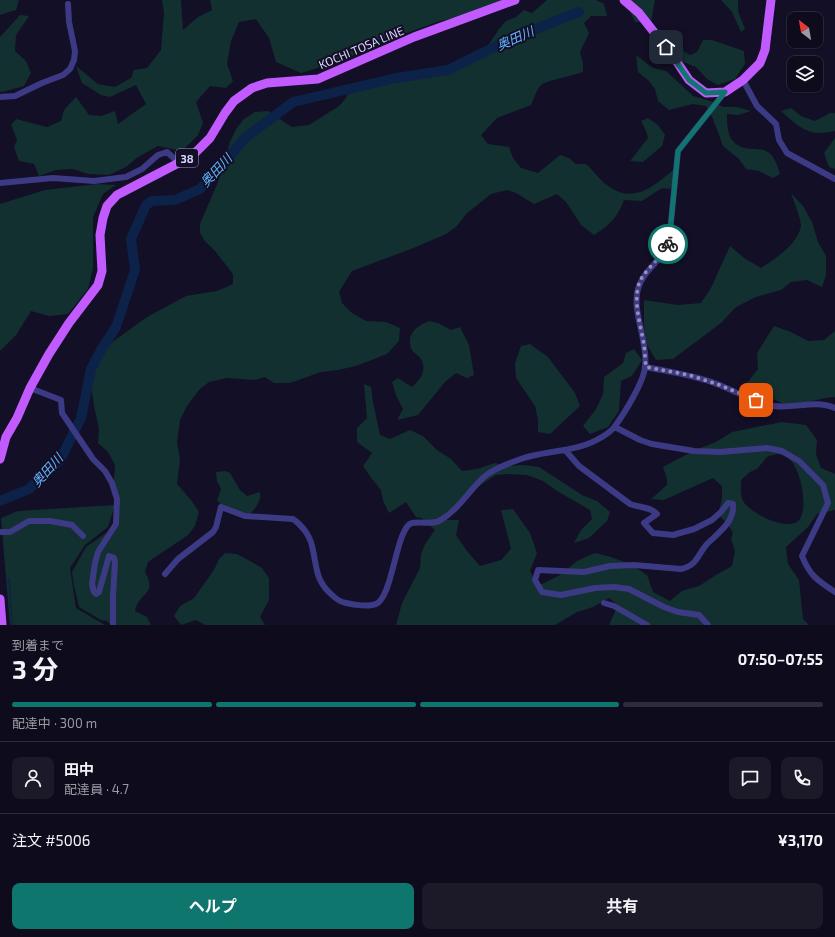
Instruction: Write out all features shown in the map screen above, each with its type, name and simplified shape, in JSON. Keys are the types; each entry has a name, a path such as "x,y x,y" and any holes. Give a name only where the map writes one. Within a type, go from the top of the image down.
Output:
{"main road":[{"path":"624,0 639,13 675,59 689,80 706,93 725,92 743,80 760,63 765,50 769,1"},
{"name":"KOCHI TOSA LINE","path":"0,460 6,437 18,418 30,388 49,354 68,323 98,285 102,271 100,234 103,218 107,206 117,195 192,156 210,138 224,113 234,101 252,88 268,82 318,79 414,37 510,1"},
{"path":"0,599 2,625"}],"street":[{"path":"0,97 15,96 63,75 70,69 74,60 75,51 69,22 68,4"},
{"path":"743,80 757,106 776,124 779,140 787,153 835,179"},
{"path":"165,574 178,559 213,532 216,527 221,507 245,516 293,519 300,524 312,545 315,565 319,578 326,590 337,600 345,603 376,604 382,599 401,538 407,526 412,523 437,522 447,516 485,476 501,467 519,460 579,448 593,443 610,432 615,427 635,393 646,367 645,347 637,302 637,292 640,281 646,272 664,253 668,244 678,151 725,92"},
{"path":"0,183 53,178 94,181 126,177 142,169 158,155 167,152 178,162"},
{"path":"646,367 689,375 775,406 822,404 835,408"},
{"path":"30,388 61,400 62,413 93,459 105,471 112,483 117,499 116,524 98,552 92,584 94,592 96,594 100,592 109,556 114,558 113,625"},
{"path":"615,427 640,440 652,444 720,452 767,448 782,451 799,461 823,485 828,503 802,556 807,570 818,581 835,592"},
{"path":"565,450 579,466 630,504 652,508 657,514 644,523 653,533 673,535 694,529 712,520 728,503 733,504 733,508 725,528 707,545 695,562 689,567 681,569 634,565 610,566 584,572 538,570 535,580 542,592 560,595 595,588 614,587 628,589 664,607 678,612 699,615 708,625"},
{"path":"0,532 10,532 29,521 50,521 72,526 83,536"},
{"path":"604,603 614,606 648,625"}],"green space":[{"path":"0,0 19,0 16,10 0,15"},
{"path":"162,0 181,0 183,30 198,17 212,10 210,0 502,0 485,10 437,22 374,45 344,60 301,73 276,62 269,38 256,19 239,22 231,41 227,64 233,81 226,88 210,86 196,102 203,123 198,135 182,151 158,146 138,157 126,167 109,175 88,174 73,169 56,170 39,176 34,164 19,161 14,147 17,140 11,125 16,119 47,127 61,121 64,110 76,97 89,115 101,116 115,111 118,124 146,104 136,85 110,97 101,95 82,83 76,66 98,84 115,87 131,78 134,70 147,68 161,50 164,13"},
{"path":"547,0 596,0 604,4 607,16 591,16 584,23 589,33 580,52 583,63 583,72 544,83 536,92 531,105 497,118 481,135 488,144 509,147 513,158 521,168 538,173 560,155 569,158 576,164 586,164 611,188 629,194 638,193 647,189 673,170 673,184 670,189 662,188 642,201 624,200 619,212 604,228 594,235 581,225 566,202 557,194 534,204 516,193 507,190 491,194 466,214 457,226 446,234 352,271 339,292 342,303 352,313 366,321 386,322 400,328 399,341 387,354 356,366 321,372 290,383 274,383 265,377 255,380 227,378 209,382 199,390 187,406 180,420 177,442 180,459 177,484 199,512 195,526 188,535 148,562 145,572 149,589 140,600 135,611 147,617 151,625 111,625 107,621 101,620 79,607 72,572 86,547 109,531 118,520 118,506 113,493 115,465 108,452 98,443 99,429 90,378 101,353 111,343 147,317 186,296 217,291 233,284 233,274 215,251 204,240 200,233 200,224 218,182 230,142 236,129 244,119 255,112 268,111 292,127 309,125 339,106 346,98 351,85 373,83 403,76 437,74 460,65 489,44 506,21 516,17 524,10 532,13"},
{"path":"625,0 655,0 651,22 635,22"},
{"path":"721,0 738,0 738,11 745,29 741,32 732,12"},
{"path":"20,15 29,16 16,35 15,51 26,61 31,73 24,86 2,92 0,91 0,37"},
{"path":"703,40 712,40 744,51 745,64 735,79 718,85 707,79 696,67 683,62 668,50 668,41 690,55 697,52"},
{"path":"636,55 653,68 666,71 693,96 714,102 723,107 737,107 751,111 738,115 727,114 731,138 733,142 738,145 750,149 766,151 772,155 780,174 773,178 759,171 746,169 739,159 723,146 713,119 706,106 693,104 669,110 658,101 655,89 649,81 638,72"},
{"path":"791,108 801,116 815,121 830,113 835,113 835,131 819,133 808,131 793,122 781,111"},
{"path":"648,118 658,125 665,135 662,146 643,162 630,161 648,138 641,121"},
{"path":"835,138 835,169 829,167 824,153"},
{"path":"97,184 116,185 103,194 93,217 93,268 88,289 68,314 49,316 31,311 16,335 0,351 0,204 45,190"},
{"path":"791,193 803,206 812,222 818,242 826,256 826,275 822,287 807,280 791,282 781,290 756,297 736,307 721,323 673,359 656,360 647,345 644,326 644,300 678,305 701,303 711,288 730,246 744,258 761,268 773,260 791,245 799,233 801,226 799,215"},
{"path":"429,321 438,323 451,330 460,327 469,345 474,375 467,378 456,373 445,382 418,415 397,420 403,409 396,395 392,382 398,378 412,387 420,378 423,371 423,363 412,350 410,340 416,328"},
{"path":"774,326 791,332 808,341 824,340 835,331 835,397 788,405 773,399 742,396 747,383 758,369 757,353"},
{"path":"530,344 548,357 575,393 580,406 550,434 538,432 538,420 535,406 516,378 515,363 521,346"},
{"path":"634,349 642,360 632,376 621,381 619,411 608,427 590,434 583,426 596,409 603,394 604,377 623,363 626,353"},
{"path":"364,384 371,387 380,435 390,439 410,430 423,436 437,450 451,459 462,471 477,469 495,463 507,466 523,465 539,467 582,495 597,501 610,512 607,521 589,538 574,543 581,530 592,519 590,510 543,481 527,475 496,475 471,491 460,507 446,512 447,520 459,520 456,535 480,566 501,560 511,549 501,510 513,509 530,533 537,553 530,571 538,586 560,575 577,561 595,553 630,564 647,575 653,592 670,601 682,591 699,586 732,566 735,551 731,539 733,533 718,514 722,499 722,486 713,478 664,500 651,499 667,485 667,479 663,467 695,450 716,442 732,432 782,422 806,425 817,440 816,454 821,468 835,474 835,510 817,514 808,527 786,547 788,564 799,580 803,619 809,625 609,625 618,605 609,598 593,607 577,612 555,625 396,625 402,603 420,568 421,554 425,544 435,530 421,518 416,517 406,502 389,513 383,501 381,490 363,466 372,453 357,442 357,428 367,418","holes":["779,454 788,458 794,465 798,472 802,491 803,510 801,517 797,522 791,524 776,522 760,515 747,506 741,496 741,480 750,472 757,469 768,456"]},
{"path":"225,471 230,473 240,490 247,496 260,492 259,502 255,509 247,517 223,507 217,500 221,489 217,481 216,472"},
{"path":"115,505 108,527 85,545 70,568 76,608 105,625 10,625 1,518 18,511"},
{"path":"225,553 237,554 250,561 262,568 269,578 269,600 260,617 265,625 205,625 196,620 181,625 174,616 180,606 194,598 214,570 219,559"}],"waterway":[{"name":"奥田川","path":"0,501 29,489 60,460 81,418 91,369 116,327 135,270 131,239 146,205 152,201 175,200 200,189 245,138 293,102 396,78 448,70 511,39 579,12"},
{"path":"9,579 12,625"}],"way so far":[{"path":"668,244 664,253 646,272 640,281 637,292 637,302 645,347 644,357 646,367 686,376 689,375 717,384 756,400"}],"route":[{"path":"666,47 689,80 706,93 725,92 678,151 668,244"}]}
